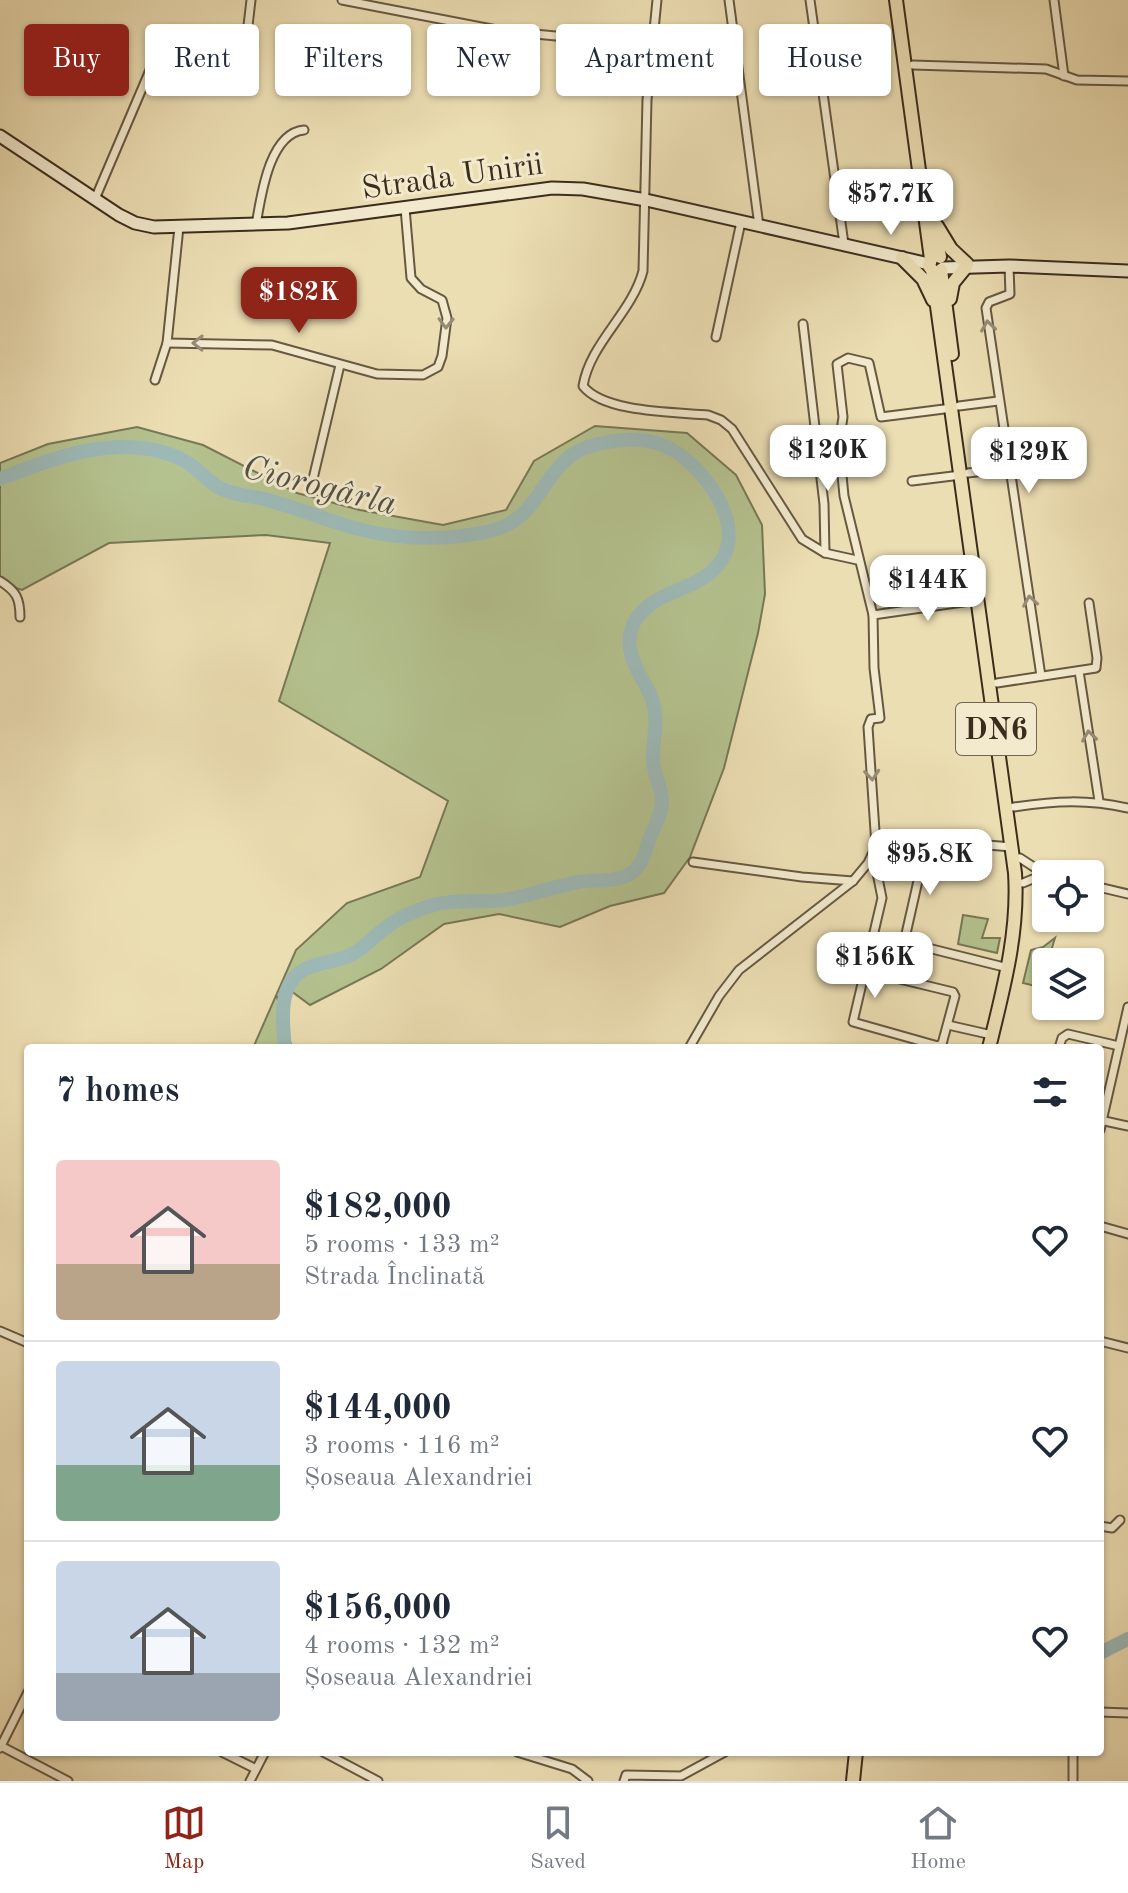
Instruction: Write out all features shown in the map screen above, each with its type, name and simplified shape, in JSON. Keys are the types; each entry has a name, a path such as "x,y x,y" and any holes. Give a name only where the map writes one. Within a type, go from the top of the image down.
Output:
{"highway":[{"name":"DN6","path":"896,0 937,264 978,600 1023,883 1021,943 998,1044"},
{"name":"DN6","path":"905,0 935,224 937,264"},
{"path":"935,224 966,266 953,283 943,314"},
{"path":"902,258 923,279 943,314"},
{"name":"DN6","path":"964,474 1014,807 1016,903 1008,968 990,1041"},
{"path":"853,1781 856,1756"},
{"path":"860,1781 863,1756"}],"main road":[{"name":"Strada Unirii","path":"0,136 135,223 154,227 256,225 562,187 646,200 937,264 1128,271"}],"street":[{"path":"248,24 251,0"},
{"path":"342,0 502,31 556,36"},
{"path":"654,24 657,0"},
{"path":"729,0 759,226"},
{"path":"810,0 844,244"},
{"path":"1054,0 1064,76"},
{"path":"913,65 1046,69 1088,81 1128,81"},
{"path":"95,199 145,82"},
{"path":"647,96 642,277 589,368 584,388 591,394 626,406 708,415 721,420 732,429 794,530 806,543 825,553 858,561"},
{"path":"256,225 262,189 278,148 290,133 304,130"},
{"path":"167,343 272,345 377,374 417,376 434,370 441,361 446,310 442,300 421,289 411,278 405,208"},
{"path":"716,337 741,222"},
{"path":"155,380 167,343 179,227"},
{"path":"1009,266 1010,294 991,301 986,308 1041,676"},
{"path":"803,324 824,504 825,553"},
{"path":"691,1044 719,996 739,970 853,881 870,861 876,846 868,727 871,719 880,718 874,668 873,615 844,496 839,444 843,417 837,364 848,358 869,363 881,417 998,401"},
{"path":"340,365 312,483 319,491 349,494"},
{"path":"912,481 1009,468"},
{"path":"0,581 18,596 20,617"},
{"path":"873,615 978,600"},
{"path":"997,683 1094,669 1097,665 1089,603"},
{"path":"1079,671 1099,801"},
{"path":"1014,807 1055,801 1099,801 1128,808"},
{"path":"876,834 1016,853 1032,865"},
{"path":"903,947 927,841"},
{"path":"870,861 876,869 883,895 853,1022 931,1044"},
{"path":"693,862 853,881"},
{"path":"1023,883 1032,879"},
{"path":"1104,888 1128,894"},
{"path":"869,958 916,945 1008,968"},
{"path":"842,965 953,992 955,996 941,1044"},
{"path":"1104,1108 1128,1007"},
{"path":"948,1025 990,1041"},
{"path":"1060,1044 1068,1034 1119,1046"},
{"path":"1104,1121 1128,1126"},
{"path":"1104,1227 1128,1234"},
{"path":"0,1331 24,1341"},
{"path":"1104,1342 1128,1348"},
{"path":"1104,1527 1112,1528 1120,1520"},
{"path":"24,1700 0,1747 68,1781"},
{"path":"1104,1712 1128,1713"},
{"path":"230,1756 256,1769"},
{"path":"250,1781 263,1756"},
{"path":"331,1756 378,1781"},
{"path":"530,1756 572,1769 588,1781"},
{"path":"624,1778 681,1776 718,1756"},
{"path":"1073,1756 1073,1781"}],"green space":[{"path":"595,426 687,433 736,475 762,525 765,594 758,633 724,768 690,857 664,893 610,906 560,927 499,914 444,924 381,969 310,1005 291,991 277,997 291,1044 255,1044 296,950 347,903 420,877 448,801 279,701 330,543 266,535 109,543 22,590 0,583 0,463 48,444 137,427 203,445 297,493 360,510 443,525 506,510 534,461"},
{"path":"963,915 988,919 982,938 1000,938 997,953 958,944"},
{"path":"1055,938 1052,948 1039,948"},
{"path":"1032,950 1032,985 1023,983"}],"waterway":[{"name":"Ciorogârla","path":"0,479 88,450 135,447 179,458 214,485 227,491 278,503 351,527 391,535 451,537 490,531 508,524 522,514 564,461 578,451 597,444 635,440 653,442 671,449 695,467 716,494 728,524 729,540 725,554 709,574 664,596 644,610 631,632 631,655 655,710 653,761 662,802 638,866 628,875 616,879 578,882 504,900 437,904 402,917 355,952 299,973 292,981 284,1002 285,1044"},
{"name":"Ciorogârla","path":"1104,1651 1128,1639"}]}
